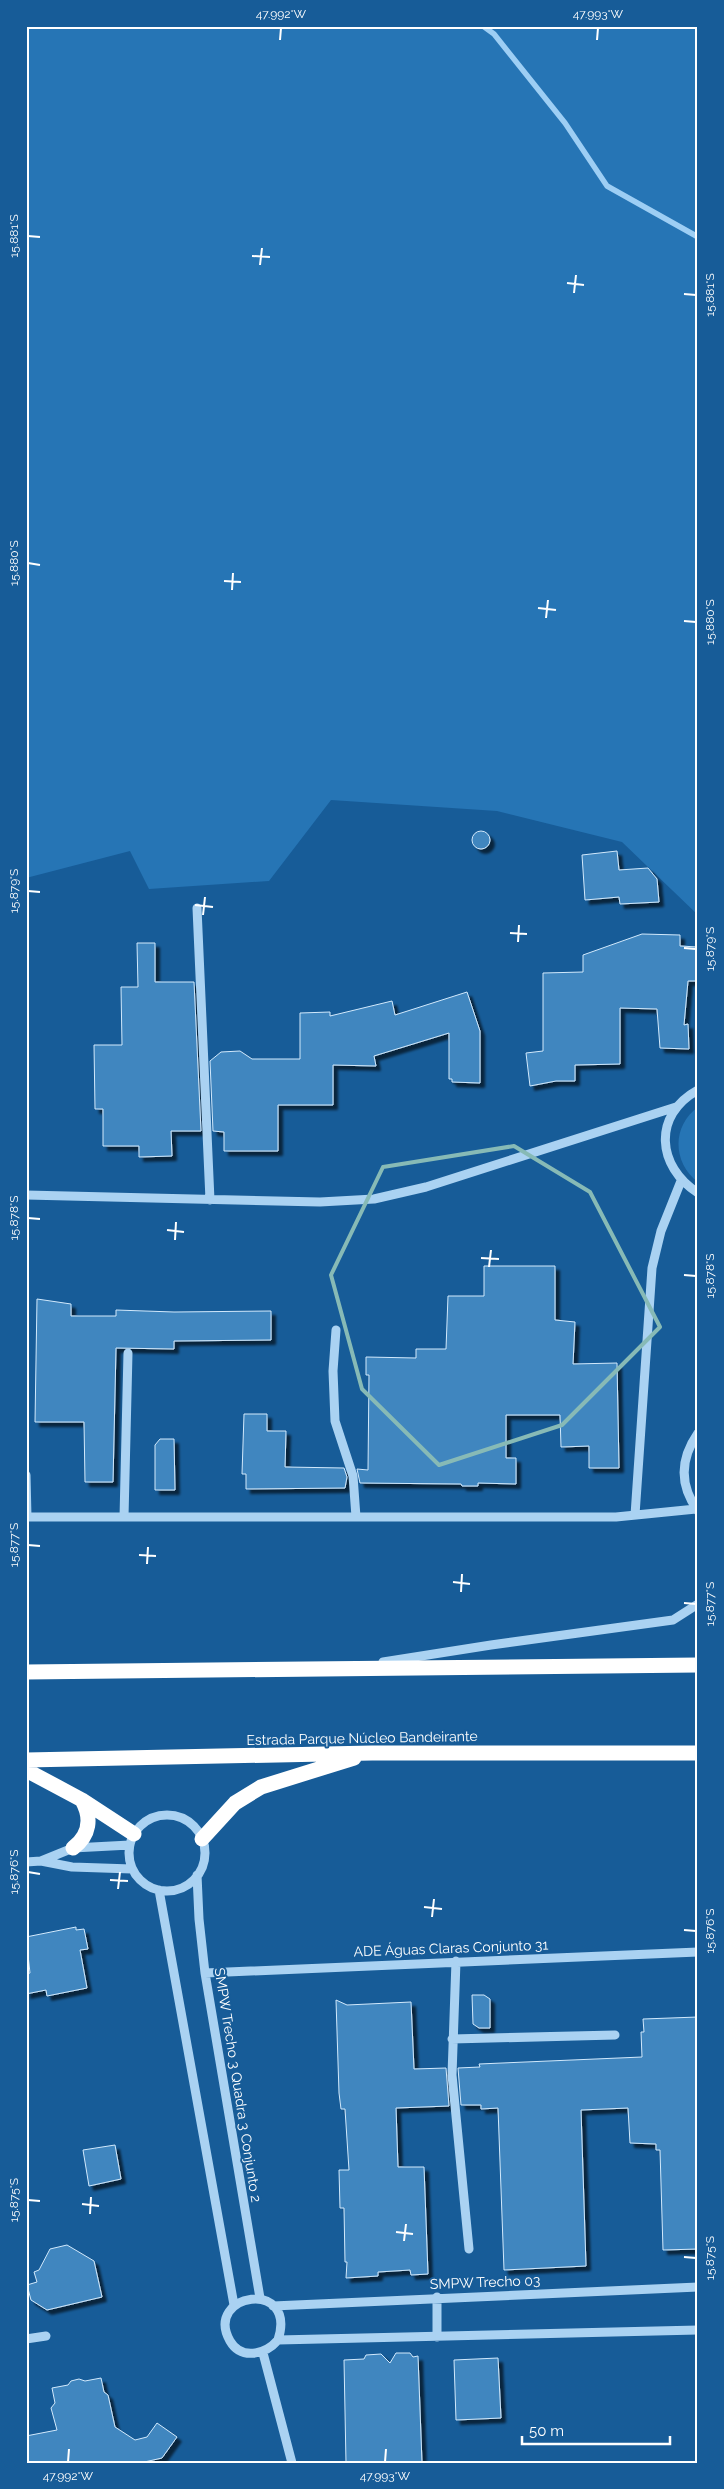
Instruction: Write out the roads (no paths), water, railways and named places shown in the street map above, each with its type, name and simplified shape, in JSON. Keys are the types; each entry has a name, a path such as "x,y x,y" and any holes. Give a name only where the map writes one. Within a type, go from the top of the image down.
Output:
{"highway":[{"path":"26,1672 698,1665"},
{"path":"202,1839 235,1803 261,1787 372,1753"},
{"name":"Estrada Parque Núcleo Bandeirante","path":"26,1760 372,1753 698,1753"},
{"path":"26,1770 82,1800 132,1840"},
{"path":"73,1848 86,1835 88,1826 87,1809 82,1800"}],"street":[{"path":"197,908 210,1200"},
{"path":"698,1090 688,1095 676,1107 667,1125 665,1145 670,1164 681,1181 698,1194"},
{"path":"26,1195 320,1202 374,1199 426,1187 676,1107"},
{"path":"636,1515 652,1268 661,1230 681,1181"},
{"path":"336,1330 332,1371 335,1421 352,1476 356,1517"},
{"path":"124,1517 128,1353"},
{"path":"26,1475 27,1517 636,1515 697,1510 688,1495 683,1479 684,1462 689,1446 698,1433"},
{"path":"344,1669 491,1645 673,1620 698,1604"},
{"path":"197,1875 180,1888 159,1890 143,1882 132,1868 129,1857 132,1840 149,1819 169,1815 189,1822 202,1839"},
{"name":"SMPW Trecho 3 Quadra 3 Conjunto 2","path":"202,1839 204,1858 197,1875 198,1918 204,1973 260,2298"},
{"path":"41,1861 73,1848 132,1840"},
{"path":"26,1862 41,1861 72,1867 132,1868"},
{"path":"159,1890 234,2305"},
{"name":"ADE Águas Claras Conjunto 31","path":"204,1973 698,1952"},
{"path":"456,1961 452,2075 469,2249"},
{"path":"452,2038 615,2035"},
{"name":"SMPW Trecho 03","path":"273,2306 437,2297 698,2287"},
{"path":"436,2337 437,2297"},
{"path":"246,2298 260,2298 273,2306 280,2316 282,2328 278,2340 271,2348 262,2352 246,2353 232,2345 227,2335 225,2324 228,2314 234,2305 246,2298"},
{"path":"278,2340 698,2330"},
{"path":"26,2340 46,2336"},
{"path":"262,2352 292,2463"}],"waterway":[{"path":"483,26 494,34 565,123 607,186 698,237"}]}
